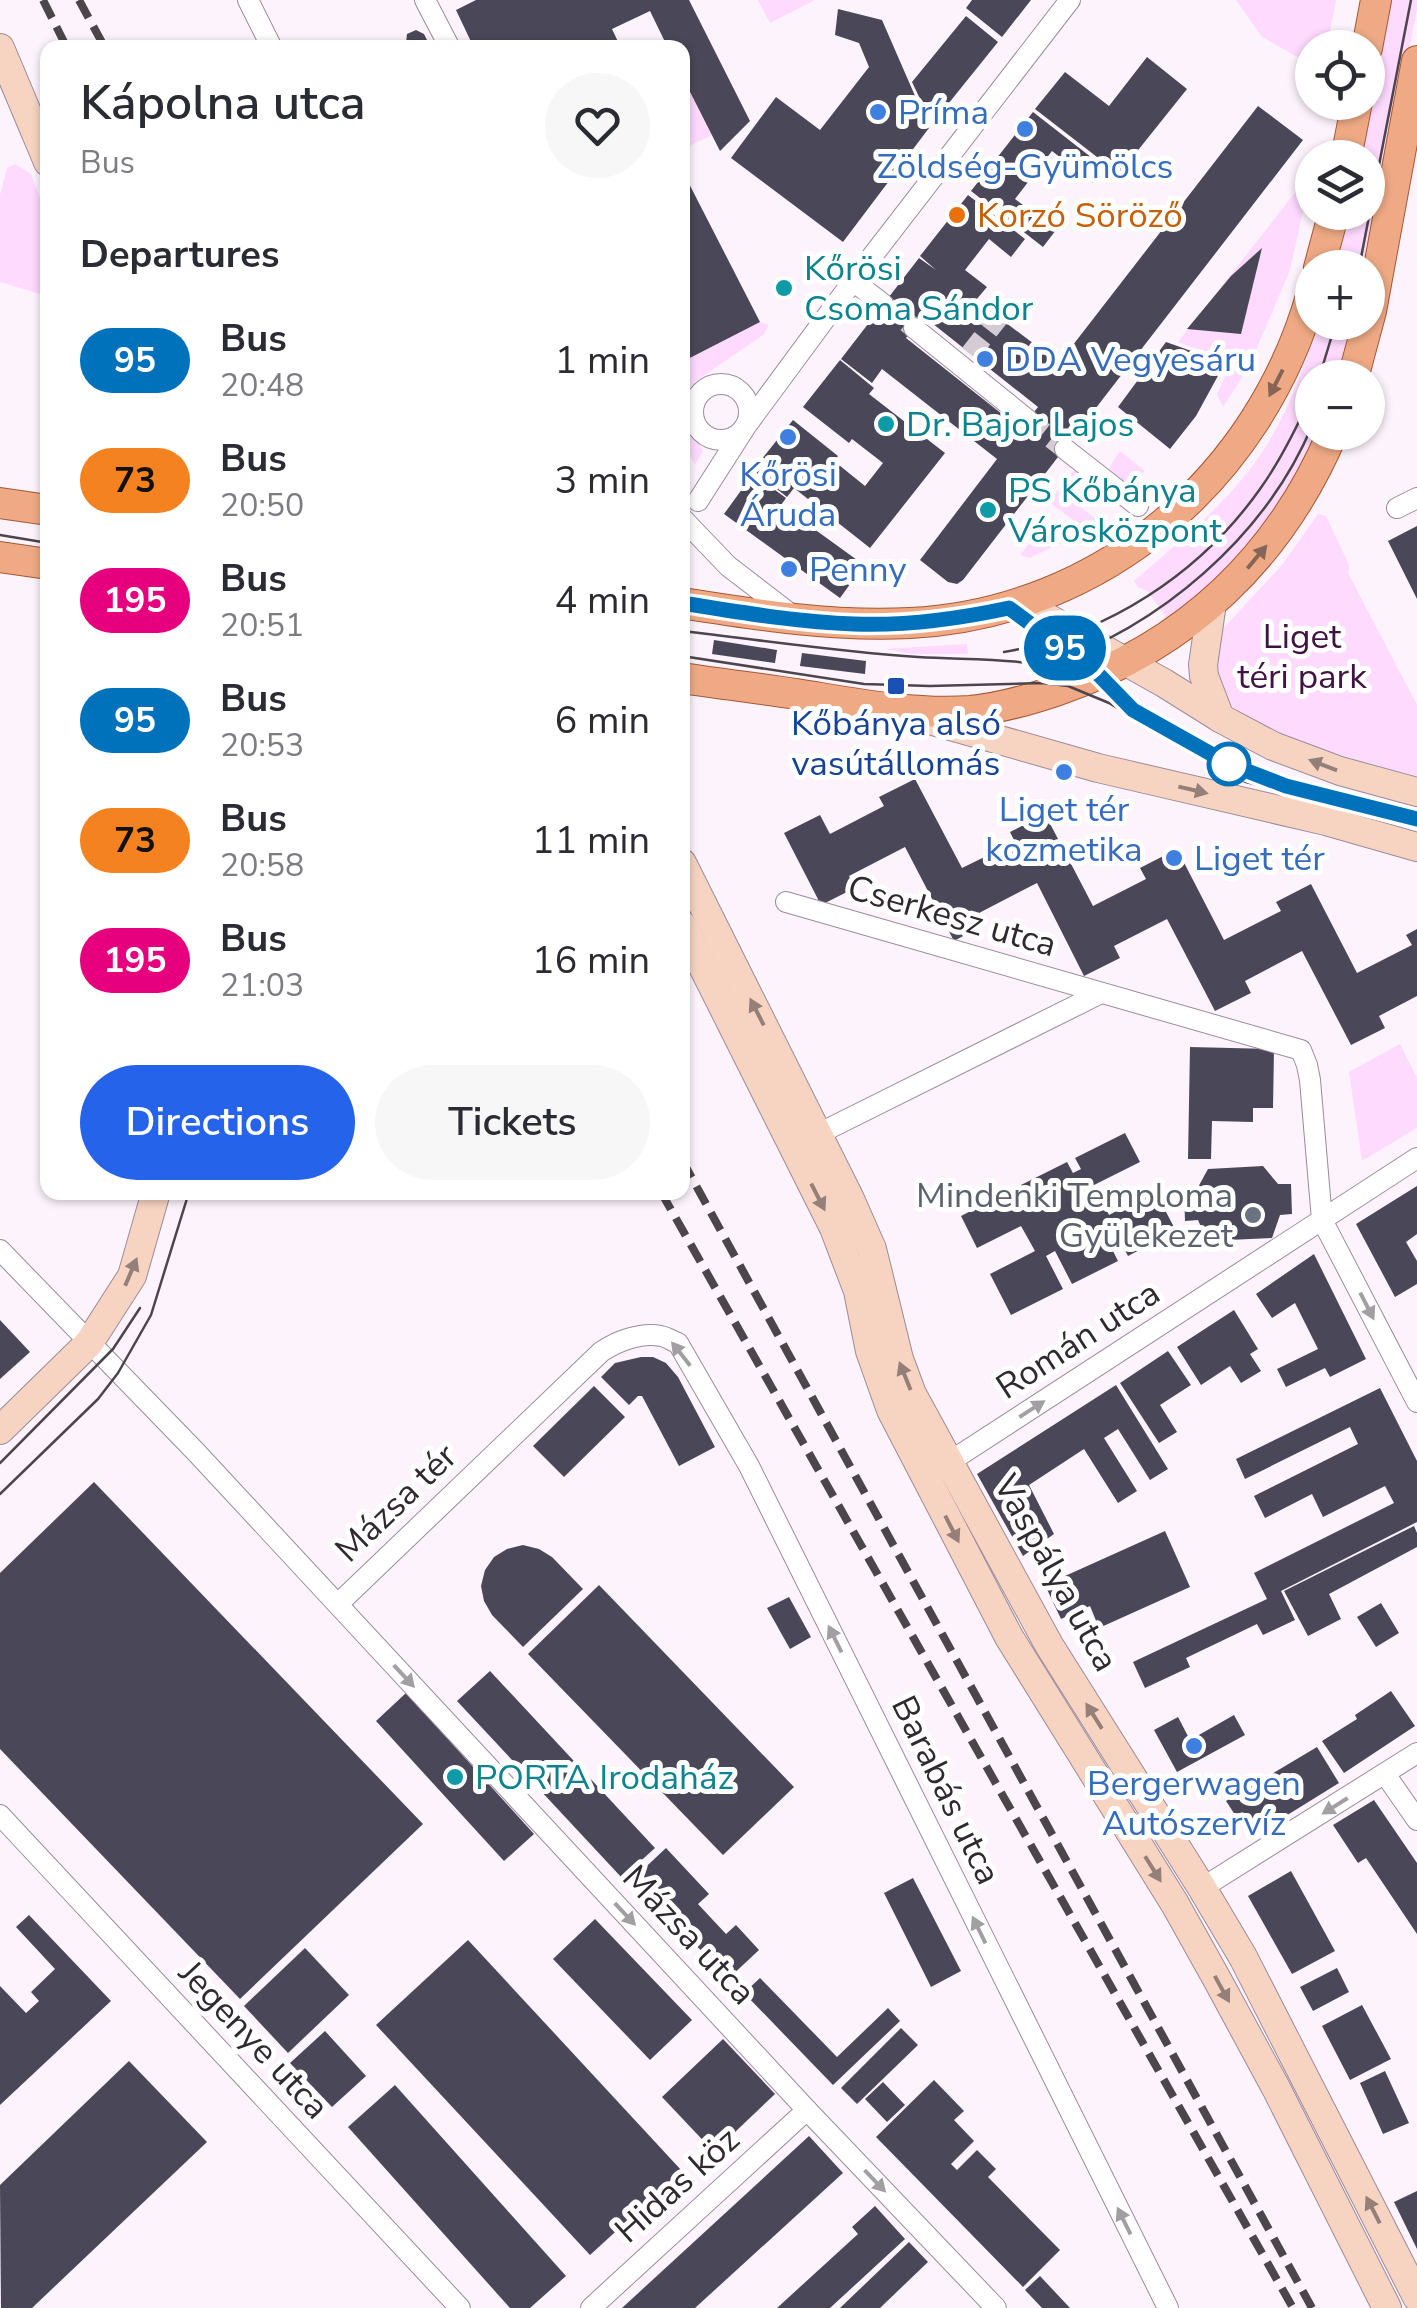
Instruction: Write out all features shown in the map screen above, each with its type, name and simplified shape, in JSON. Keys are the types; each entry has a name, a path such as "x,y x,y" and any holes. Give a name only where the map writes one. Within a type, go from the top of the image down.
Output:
{"main road":[{"path":"1370,30 1376,0"},
{"path":"0,48 40,143"},
{"path":"1358,360 1371,311 1417,61"},
{"path":"690,604 798,620 913,623 1009,608 1060,589 1109,564 1169,521 1204,487 1263,406 1296,340"},
{"path":"690,682 930,712 994,708 1068,686 1127,662 1163,641 1212,603 1252,563 1292,511 1324,450"},
{"path":"0,503 40,509"},
{"path":"0,556 40,563"},
{"path":"1212,603 1203,664 1220,718"},
{"path":"1009,608 1037,612 1273,746 1340,771 1417,792"},
{"path":"888,709 1098,768 1417,847"},
{"name":"Vaspálya utca","path":"690,881 858,1290 870,1351 891,1410 1008,1637 1175,1904 1276,2088 1387,2308"},
{"name":"Vaspálya utca","path":"690,938 766,1061 818,1134 872,1249 898,1360 912,1394 1050,1645 1202,1888 1294,2053 1417,2297"},
{"path":"0,1430 89,1343 132,1276 154,1200"},
{"path":"1108,1796 1134,1780"},
{"path":"1175,1904 1202,1888"}],"street":[{"path":"248,0 268,40"},
{"path":"425,0 446,40"},
{"path":"698,501 746,426 853,281 1070,0"},
{"path":"853,281 883,304"},
{"path":"914,328 965,360 1028,420"},
{"path":"1065,449 1138,506"},
{"path":"1396,508 1417,498"},
{"path":"690,527 728,566 798,620"},
{"name":"Cserkesz utca","path":"786,902 1300,1050 1310,1080 1322,1220 1417,1402"},
{"name":"Cserkesz utca","path":"818,1134 1101,992"},
{"name":"Román utca","path":"925,1476 1417,1158"},
{"path":"0,1250 89,1343"},
{"name":"Barabás utca","path":"637,1338 660,1336 678,1344 749,1466 1168,2308"},
{"name":"Mázsa tér","path":"89,1343 338,1604 601,1352 618,1341 637,1338"},
{"name":"Mázsa utca","path":"338,1604 996,2308"},
{"path":"1202,1888 1417,1753"},
{"path":"1386,1774 1417,1820"},
{"name":"Jegenye utca","path":"0,1815 460,2308"},
{"name":"Hidas köz","path":"590,2308 807,2110"}],"green space":[{"path":"758,0 815,0 770,23"},
{"path":"1236,0 1336,0 1330,30 1295,30 1295,55 1262,37"},
{"path":"1391,0 1417,0 1385,174 1385,140 1363,140 1367,120 1385,120 1385,30"},
{"path":"690,92 712,135 690,146"},
{"path":"15,164 31,174 40,198 40,294 0,282 0,195 7,168"},
{"path":"1295,193 1295,230 1299,230 1290,270 1249,367 1223,407 1217,394 1232,362 1178,342"},
{"path":"1345,230 1374,230 1370,250 1341,250"},
{"path":"760,322 769,325 763,335 696,381 690,391 690,358"},
{"path":"1314,340 1352,340 1348,360 1306,360"},
{"path":"1295,389 1295,450 1313,450 1242,562 1166,628 1160,622 1166,616 1134,581 1207,517 1240,482 1284,414"},
{"path":"690,427 703,451 695,465 690,455"},
{"path":"1120,451 1145,471 1125,486 1109,468"},
{"path":"1074,470 1084,478 1069,497 1098,521 1085,529 1049,502"},
{"name":"Liget téri park","path":"1318,514 1326,516 1349,565 1348,573 1417,705 1417,776 1277,732 1230,705 1220,690 1217,635 1282,565"},
{"path":"1041,530 1060,543 1030,558 1020,555"},
{"path":"967,644 968,654 912,654 885,649"},
{"path":"1400,1044 1417,1078 1417,1128 1362,1161 1349,1072"}],"building":[{"path":"476,0 689,0 750,121 720,151 690,92 690,40 664,40 650,11 612,29 617,40 470,40 456,10"},
{"path":"972,0 1031,0 1002,37 966,8"},
{"name":"Príma","path":"838,9 882,20 929,128 843,242 731,158 776,97 820,130 869,67 859,43 835,35"},
{"path":"966,16 998,42 932,124 912,82"},
{"path":"416,30 427,40 406,40 407,34"},
{"path":"1147,57 1187,89 1119,174 1035,109 1065,72 1109,106"},
{"path":"1258,106 1303,140 1295,140 1295,150 957,584 948,582 920,560 997,459 882,369 872,383 841,359 919,258 936,270 920,256 968,195 1025,239 1011,257 989,239 965,270 987,287 976,300 1059,363","holes":["923,316 1038,407 1021,429 906,338"]},
{"path":"1033,112 1105,168 1093,183 1052,151 1015,199 1056,230 1043,247 971,191"},
{"path":"690,186 760,322 690,358"},
{"path":"1262,248 1241,334 1187,329 1231,276"},
{"path":"1166,342 1225,363 1196,416 1170,449 1118,407"},
{"path":"840,360 874,388 869,394 945,453 870,548 794,488 787,497 753,470 793,420 838,456 834,461 865,486 883,463 852,439 849,443 803,407"},
{"path":"753,474 786,498 781,505 864,565 840,598 724,514"},
{"path":"1417,526 1417,599 1388,541"},
{"path":"714,640 777,650 775,663 712,654"},
{"path":"802,653 866,661 865,674 800,666"},
{"path":"915,779 962,868 1015,842 1010,832 1045,814 1093,906 1146,879 1140,868 1177,849 1224,940 1281,911 1276,902 1311,884 1357,973 1412,945 1406,935 1417,929 1417,996 1379,1016 1385,1028 1351,1045 1302,951 1245,981 1251,993 1215,1011 1167,919 1114,946 1120,958 1084,976 1037,883 979,913 985,924 954,941 905,847 849,876 855,888 821,905 784,833 820,815 830,834 884,806 879,797"},
{"path":"1190,1047 1274,1049 1273,1108 1253,1108 1253,1122 1212,1121 1211,1159 1188,1159"},
{"path":"1125,1133 1140,1162 1094,1185 1109,1215 1155,1191 1176,1231 1128,1256 1111,1224 1102,1229 1118,1261 1072,1284 1055,1251 1046,1256 1063,1289 1011,1315 990,1274 1035,1251 1021,1226 977,1248 961,1216 1008,1192 1013,1202 1022,1198 1017,1187 1067,1162 1073,1173 1081,1169 1075,1158"},
{"path":"1263,1166 1278,1184 1291,1184 1292,1214 1280,1215 1272,1238 1207,1241 1198,1220 1185,1221 1184,1190 1197,1189 1208,1169"},
{"path":"1417,1186 1417,1234 1406,1242 1417,1261 1417,1284 1395,1297 1356,1224"},
{"path":"1314,1254 1366,1359 1330,1377 1325,1368 1286,1387 1277,1369 1318,1349 1295,1303 1272,1318 1256,1294"},
{"path":"1234,1310 1258,1349 1250,1354 1261,1371 1241,1383 1230,1366 1201,1385 1177,1347"},
{"path":"0,1320 30,1352 0,1379"},
{"path":"1168,1351 1191,1385 1160,1405 1177,1432 1159,1443 1120,1383"},
{"path":"641,1357 666,1363 678,1377 715,1447 679,1466 642,1396 629,1405 601,1377 615,1363"},
{"path":"1116,1385 1168,1469 1150,1480 1118,1429 1104,1438 1137,1491 1118,1503 1084,1449 1029,1485 1054,1534 1023,1556 977,1474"},
{"path":"594,1386 625,1417 564,1477 533,1446"},
{"path":"1380,1388 1417,1461 1417,1522 1281,1591 1295,1620 1263,1635 1257,1624 1186,1658 1190,1667 1145,1688 1133,1662 1267,1599 1254,1573 1394,1503 1385,1486 1323,1517 1312,1494 1265,1518 1254,1496 1358,1444 1350,1427 1245,1479 1236,1459"},
{"path":"94,1482 423,1824 240,1999 0,1749 0,1573"},
{"path":"1414,1526 1417,1547 1329,1594 1341,1619 1308,1636 1284,1591"},
{"path":"1165,1531 1190,1587 1099,1628 1090,1606 1061,1619 1045,1585"},
{"path":"523,1545 552,1557 583,1589 523,1647 492,1615 481,1586 494,1557"},
{"path":"599,1585 794,1787 723,1855 528,1654"},
{"path":"789,1597 811,1637 790,1649 767,1608"},
{"path":"1381,1603 1399,1633 1376,1647 1357,1617"},
{"path":"490,1671 655,1848 622,1878 457,1701"},
{"path":"1391,1691 1415,1726 1344,1773 1322,1741"},
{"name":"PORTA Irodaház","path":"406,1693 534,1834 504,1861 376,1721"},
{"name":"Bergerwagen Autószervíz","path":"1234,1715 1245,1735 1177,1772 1154,1730 1178,1717 1190,1740"},
{"path":"1317,1747 1339,1783 1250,1838 1226,1801"},
{"path":"1374,1800 1417,1863 1417,1934 1366,1858 1358,1863 1333,1825"},
{"path":"666,1848 709,1894 698,1904 726,1934 736,1925 759,1950 728,1979 633,1879"},
{"path":"1291,1871 1335,1951 1292,1974 1248,1896"},
{"path":"913,1878 961,1971 931,1987 884,1893"},
{"path":"29,1915 111,2001 0,2105 0,1986 26,2013 39,2001 31,1992 55,1969 16,1927"},
{"path":"595,1919 692,2020 650,2060 553,1959"},
{"path":"468,1940 682,2171 590,2255 376,2025"},
{"path":"305,1948 349,1995 288,2053 244,2006"},
{"path":"1337,1968 1349,1992 1313,2011 1300,1987"},
{"path":"760,1978 837,2057 888,2008 900,2021 833,2085 744,1993"},
{"path":"1362,2005 1391,2059 1350,2080 1322,2026"},
{"path":"901,2028 918,2045 857,2104 841,2088"},
{"path":"325,2031 366,2076 332,2107 290,2063"},
{"path":"723,2039 775,2094 714,2152 662,2097"},
{"path":"129,2061 207,2142 32,2308 1,2308 0,2185"},
{"path":"1385,2071 1409,2123 1383,2134 1360,2083"},
{"path":"934,2080 964,2111 954,2120 974,2141 951,2164 957,2170 977,2150 996,2169 988,2177 1060,2250 1023,2287 876,2137"},
{"path":"883,2082 905,2105 887,2122 865,2099"},
{"path":"395,2085 566,2276 530,2308 510,2308 348,2127"},
{"path":"809,2136 843,2173 695,2308 622,2308"},
{"path":"1417,2191 1417,2249 1394,2202"},
{"path":"875,2206 905,2239 830,2308 777,2308 858,2234 852,2227"},
{"path":"909,2242 928,2262 880,2308 840,2308"},
{"path":"1040,2276 1070,2308 1042,2308 1025,2290"}],"tunnel":[{"path":"883,304 914,328"},
{"path":"970,354 999,317"},
{"path":"1028,420 1065,449"}],"tram line":[{"path":"1362,250 1411,0"},
{"path":"1324,360 1331,340"},
{"path":"1004,652 1079,631 1148,596 1180,573 1236,520 1275,467 1295,429"},
{"path":"1046,665 1129,627 1204,573 1267,505 1300,450"},
{"path":"0,535 40,542"},
{"path":"690,632 859,652 1009,661 1054,668 1098,683"},
{"path":"690,657 864,684 1068,686 1109,703 1246,782 1417,826"},
{"path":"1185,732 1232,758 1313,788"},
{"path":"0,1494 98,1399 118,1373 151,1315 187,1200"},
{"path":"0,1463 113,1349 140,1308"}],"railway":[{"path":"43,0 63,40"},
{"path":"79,0 101,40"},
{"path":"690,1175 1312,2308"},
{"path":"666,1200 1293,2308"}],"bus line":[{"name":"95","path":"690,604 855,624 913,623 1009,608 1099,675 1133,710 1229,764 1286,786 1417,819"}],"place":[{"name":"Príma","path":"878,112"},
{"name":"Zöldség-Gyümölcs","path":"1025,129"},
{"name":"Korzó Söröző","path":"957,215"},
{"name":"Kőrösi Csoma Sándor","path":"784,288"},
{"name":"DDA Vegyesáru","path":"985,359"},
{"name":"Dr. Bajor Lajos","path":"886,424"},
{"name":"Kőrösi Áruda","path":"788,437"},
{"name":"PS Kőbánya Városközpont","path":"988,510"},
{"name":"Penny","path":"789,569"},
{"name":"Kőbánya alsó vasútállomás","path":"896,686"},
{"name":"Liget tér kozmetika","path":"1064,772"},
{"name":"Liget tér","path":"1174,858"},
{"name":"Mindenki Temploma Gyülekezet","path":"1253,1215"},
{"name":"Bergerwagen Autószervíz","path":"1194,1746"},
{"name":"PORTA Irodaház","path":"455,1777"}]}
